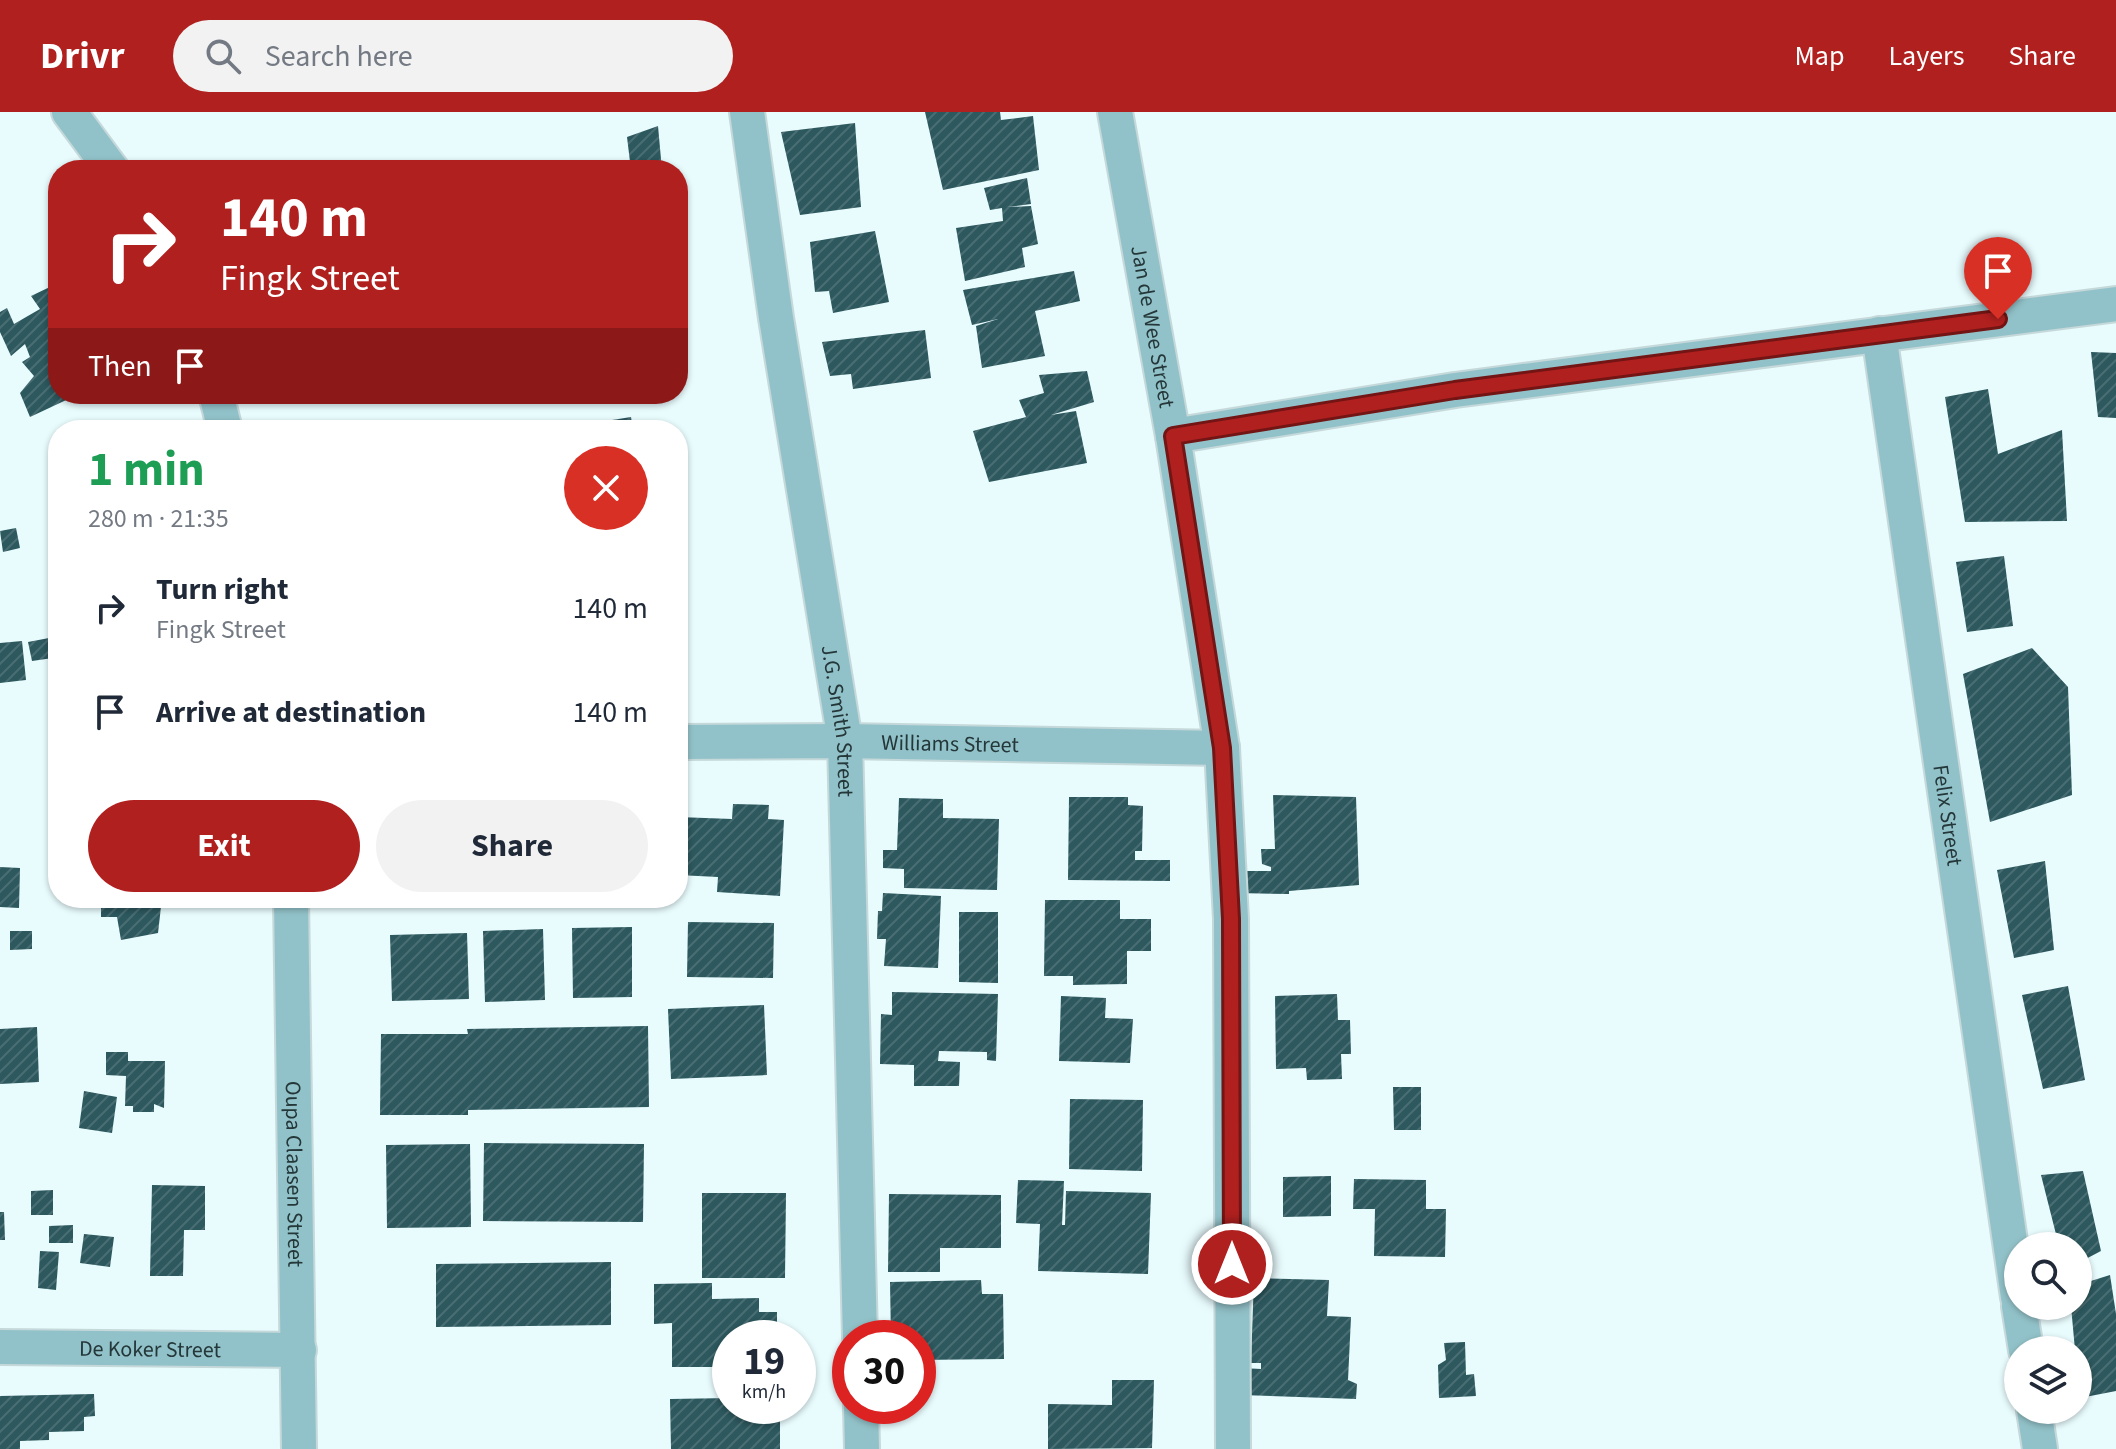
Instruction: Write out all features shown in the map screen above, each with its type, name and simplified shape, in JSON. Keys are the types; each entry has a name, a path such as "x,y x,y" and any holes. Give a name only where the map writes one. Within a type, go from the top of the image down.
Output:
{"street":[{"path":"69,112 105,160"},
{"name":"J.G. Smith Street","path":"747,112 776,318 845,741 860,1320"},
{"name":"Jan de Wee Street","path":"1115,112 1173,436 1222,748 1231,919 1233,1449"},
{"path":"1173,436 1455,390 2116,304"},
{"name":"Felix Street","path":"1879,334 2009,1232"},
{"name":"Williams Street","path":"688,742 845,741 1222,748"},
{"name":"Oupa Claasen Street","path":"291,908 299,1449"},
{"name":"De Koker Street","path":"0,1347 299,1350"},
{"path":"861,1424 862,1449"},
{"path":"2036,1424 2040,1449"}],"building":[{"path":"925,112 1000,112 1001,120 1033,116 1039,170 943,190"},
{"path":"855,123 861,207 800,215 781,132"},
{"path":"658,126 661,160 630,160 627,137"},
{"path":"1027,178 1031,204 1007,207 1031,206 1038,244 1022,248 1025,267 965,281 956,228 1003,221 1002,208 990,210 984,188"},
{"path":"875,231 889,302 833,313 829,291 815,292 810,242"},
{"path":"1074,271 1080,301 1035,311 1045,356 982,368 976,326 998,319 972,325 963,290"},
{"path":"48,288 48,404 58,404 30,417 20,393 34,376 22,362 30,357 25,344 11,356 0,332 0,312 7,308 14,324 40,309 31,296"},
{"path":"925,330 931,378 853,389 851,374 830,376 822,342"},
{"path":"2091,352 2116,353 2116,418 2098,417"},
{"path":"1087,371 1094,402 1051,415 1076,411 1087,463 989,482 973,431 1026,417 1019,400 1044,393 1039,375"},
{"path":"1988,389 1998,454 2062,430 2067,521 1965,522 1945,397"},
{"path":"16,528 20,548 3,552 0,531"},
{"path":"2004,556 2013,626 1967,632 1956,562"},
{"path":"48,638 48,659 32,661 28,642"},
{"path":"22,641 26,680 0,683 0,643"},
{"path":"2032,648 2068,687 2072,795 1990,822 1963,674"},
{"path":"1273,795 1356,797 1359,885 1289,891 1289,894 1237,893 1238,871 1271,871 1271,867 1262,864 1261,849 1275,849"},
{"path":"1069,797 1128,797 1128,805 1143,806 1142,851 1135,851 1135,860 1170,860 1170,881 1068,880"},
{"path":"899,798 943,799 943,818 999,819 997,890 904,888 904,869 883,868 883,850 897,850"},
{"path":"733,804 769,805 768,819 784,820 780,896 717,892 718,877 688,876 688,817 732,819"},
{"path":"2045,861 2054,950 2014,958 1997,870"},
{"path":"0,867 20,868 19,908 0,907"},
{"path":"883,893 941,896 938,968 884,966 886,939 877,939 878,911 882,911"},
{"path":"1045,900 1120,900 1120,919 1151,919 1151,951 1127,951 1127,984 1073,985 1073,976 1044,976"},
{"path":"101,908 161,908 158,933 121,940 117,917 101,917"},
{"path":"959,912 998,912 998,983 959,982"},
{"path":"688,922 774,923 773,978 687,977"},
{"path":"632,927 632,997 573,998 572,928"},
{"path":"543,929 545,1000 485,1002 483,931"},
{"path":"10,931 32,931 32,949 10,950"},
{"path":"467,933 469,999 392,1001 390,935"},
{"path":"2068,986 2085,1080 2043,1089 2022,995"},
{"path":"892,992 998,994 996,1061 987,1060 987,1052 939,1051 938,1061 960,1062 959,1086 914,1086 914,1065 880,1064 881,1014 892,1015"},
{"path":"1337,994 1338,1020 1350,1020 1351,1054 1341,1054 1342,1079 1307,1080 1306,1068 1276,1069 1275,996"},
{"path":"1061,996 1106,998 1105,1018 1133,1019 1130,1063 1059,1061"},
{"path":"764,1005 767,1075 671,1079 668,1009"},
{"path":"648,1026 649,1107 468,1110 468,1115 380,1115 381,1034 468,1034 467,1029"},
{"path":"37,1027 39,1082 0,1084 0,1029"},
{"path":"106,1052 128,1052 128,1061 165,1061 164,1108 154,1104 154,1112 133,1112 133,1106 125,1106 126,1076 106,1075"},
{"path":"1393,1087 1421,1087 1421,1130 1394,1130"},
{"path":"84,1091 117,1097 112,1133 79,1128"},
{"path":"1070,1099 1143,1100 1142,1171 1069,1169"},
{"path":"484,1143 644,1144 643,1222 483,1221"},
{"path":"470,1144 471,1227 387,1228 386,1145"},
{"path":"2083,1171 2101,1251 2092,1256 2092,1232 2055,1232 2041,1175"},
{"path":"1331,1176 1331,1216 1283,1217 1283,1177"},
{"path":"1354,1179 1426,1180 1426,1209 1446,1209 1445,1257 1374,1256 1375,1209 1353,1209"},
{"path":"1018,1180 1064,1181 1062,1225 1065,1225 1066,1191 1151,1193 1148,1274 1038,1271 1040,1224 1016,1223"},
{"path":"152,1185 205,1186 205,1230 184,1230 183,1276 150,1276"},
{"path":"53,1190 53,1215 31,1215 31,1191"},
{"path":"702,1193 786,1193 785,1278 702,1278"},
{"path":"889,1194 1001,1195 1001,1248 940,1248 940,1272 888,1272"},
{"path":"0,1212 4,1212 5,1240 0,1240"},
{"path":"73,1225 73,1243 49,1243 49,1226"},
{"path":"84,1234 114,1237 110,1267 80,1263"},
{"path":"40,1251 59,1252 56,1290 38,1288"},
{"path":"611,1262 611,1325 436,1327 436,1264"},
{"path":"2110,1275 2116,1314 2116,1391 2092,1396 2092,1336 2074,1336 2072,1320 2092,1320 2092,1281"},
{"path":"1254,1278 1329,1280 1327,1316 1351,1317 1348,1380 1357,1384 1356,1399 1241,1395 1242,1368 1261,1369 1261,1363 1251,1363"},
{"path":"981,1280 982,1294 1003,1294 1004,1359 936,1360 936,1320 891,1320 890,1282"},
{"path":"712,1283 712,1299 759,1298 759,1312 777,1312 777,1320 712,1320 712,1367 672,1367 672,1323 654,1324 654,1284"},
{"path":"1465,1342 1466,1375 1474,1374 1476,1396 1439,1398 1438,1365 1446,1360 1444,1343"},
{"path":"1112,1380 1154,1380 1152,1448 1048,1449 1048,1404 1112,1405"},
{"path":"94,1394 95,1416 84,1417 84,1431 49,1432 49,1440 20,1441 20,1449 0,1449 0,1396"},
{"path":"712,1398 712,1424 780,1424 780,1449 671,1449 670,1399"}],"route":[{"path":"1232,1264 1231,919 1222,748 1173,436 1455,390 1998,319"}]}
